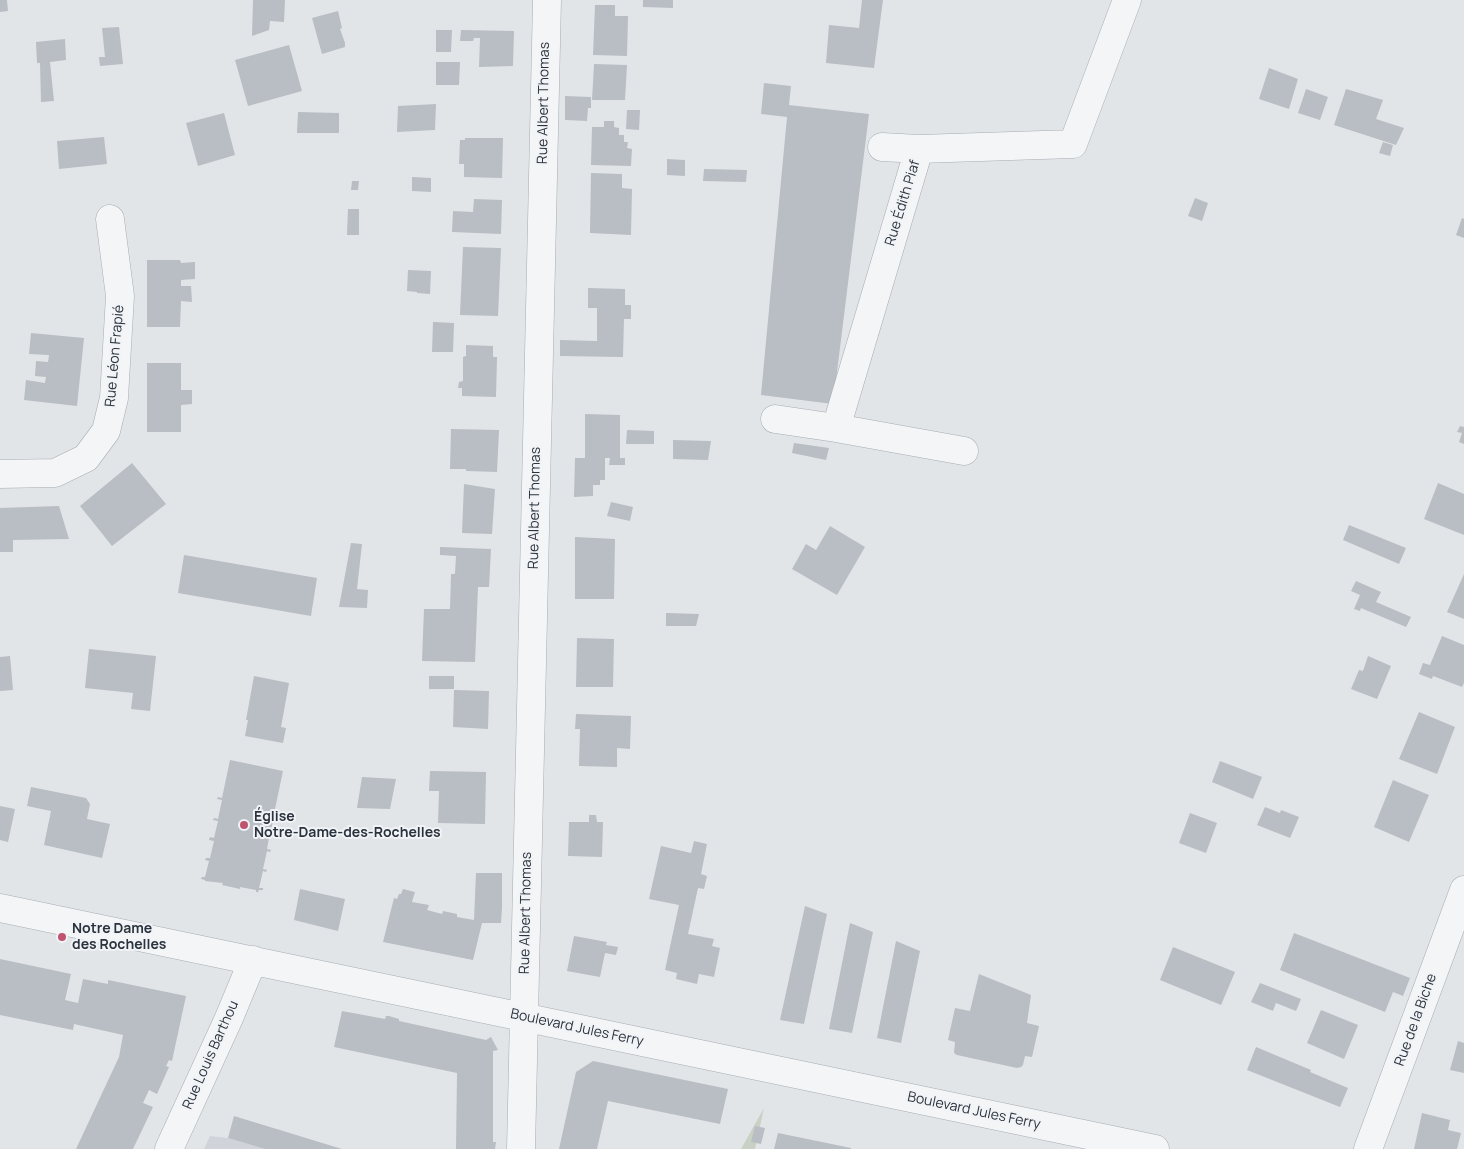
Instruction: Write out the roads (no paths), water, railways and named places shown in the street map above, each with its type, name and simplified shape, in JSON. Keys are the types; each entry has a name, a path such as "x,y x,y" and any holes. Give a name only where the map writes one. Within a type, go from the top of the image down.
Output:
{"street":[{"name":"Rue Albert Thomas","path":"521,1149 547,0"},
{"name":"Rue Édith Piaf","path":"836,428 919,150 1074,144 1127,0"},
{"path":"882,147 919,150"},
{"name":"Rue Léon Frapié","path":"0,474 55,473 86,458 106,431 114,398 120,296 110,218"},
{"path":"775,419 964,451"},
{"name":"Rue de la Biche","path":"1368,1149 1464,890"},
{"name":"Boulevard Jules Ferry","path":"0,908 1155,1149"},
{"name":"Rue Louis Barthou","path":"168,1149 229,1018 253,960"}],"place":[{"name":"Église Notre-Dame-des-Rochelles","path":"244,825"},
{"name":"Notre Dame des Rochelles","path":"62,937"}]}
